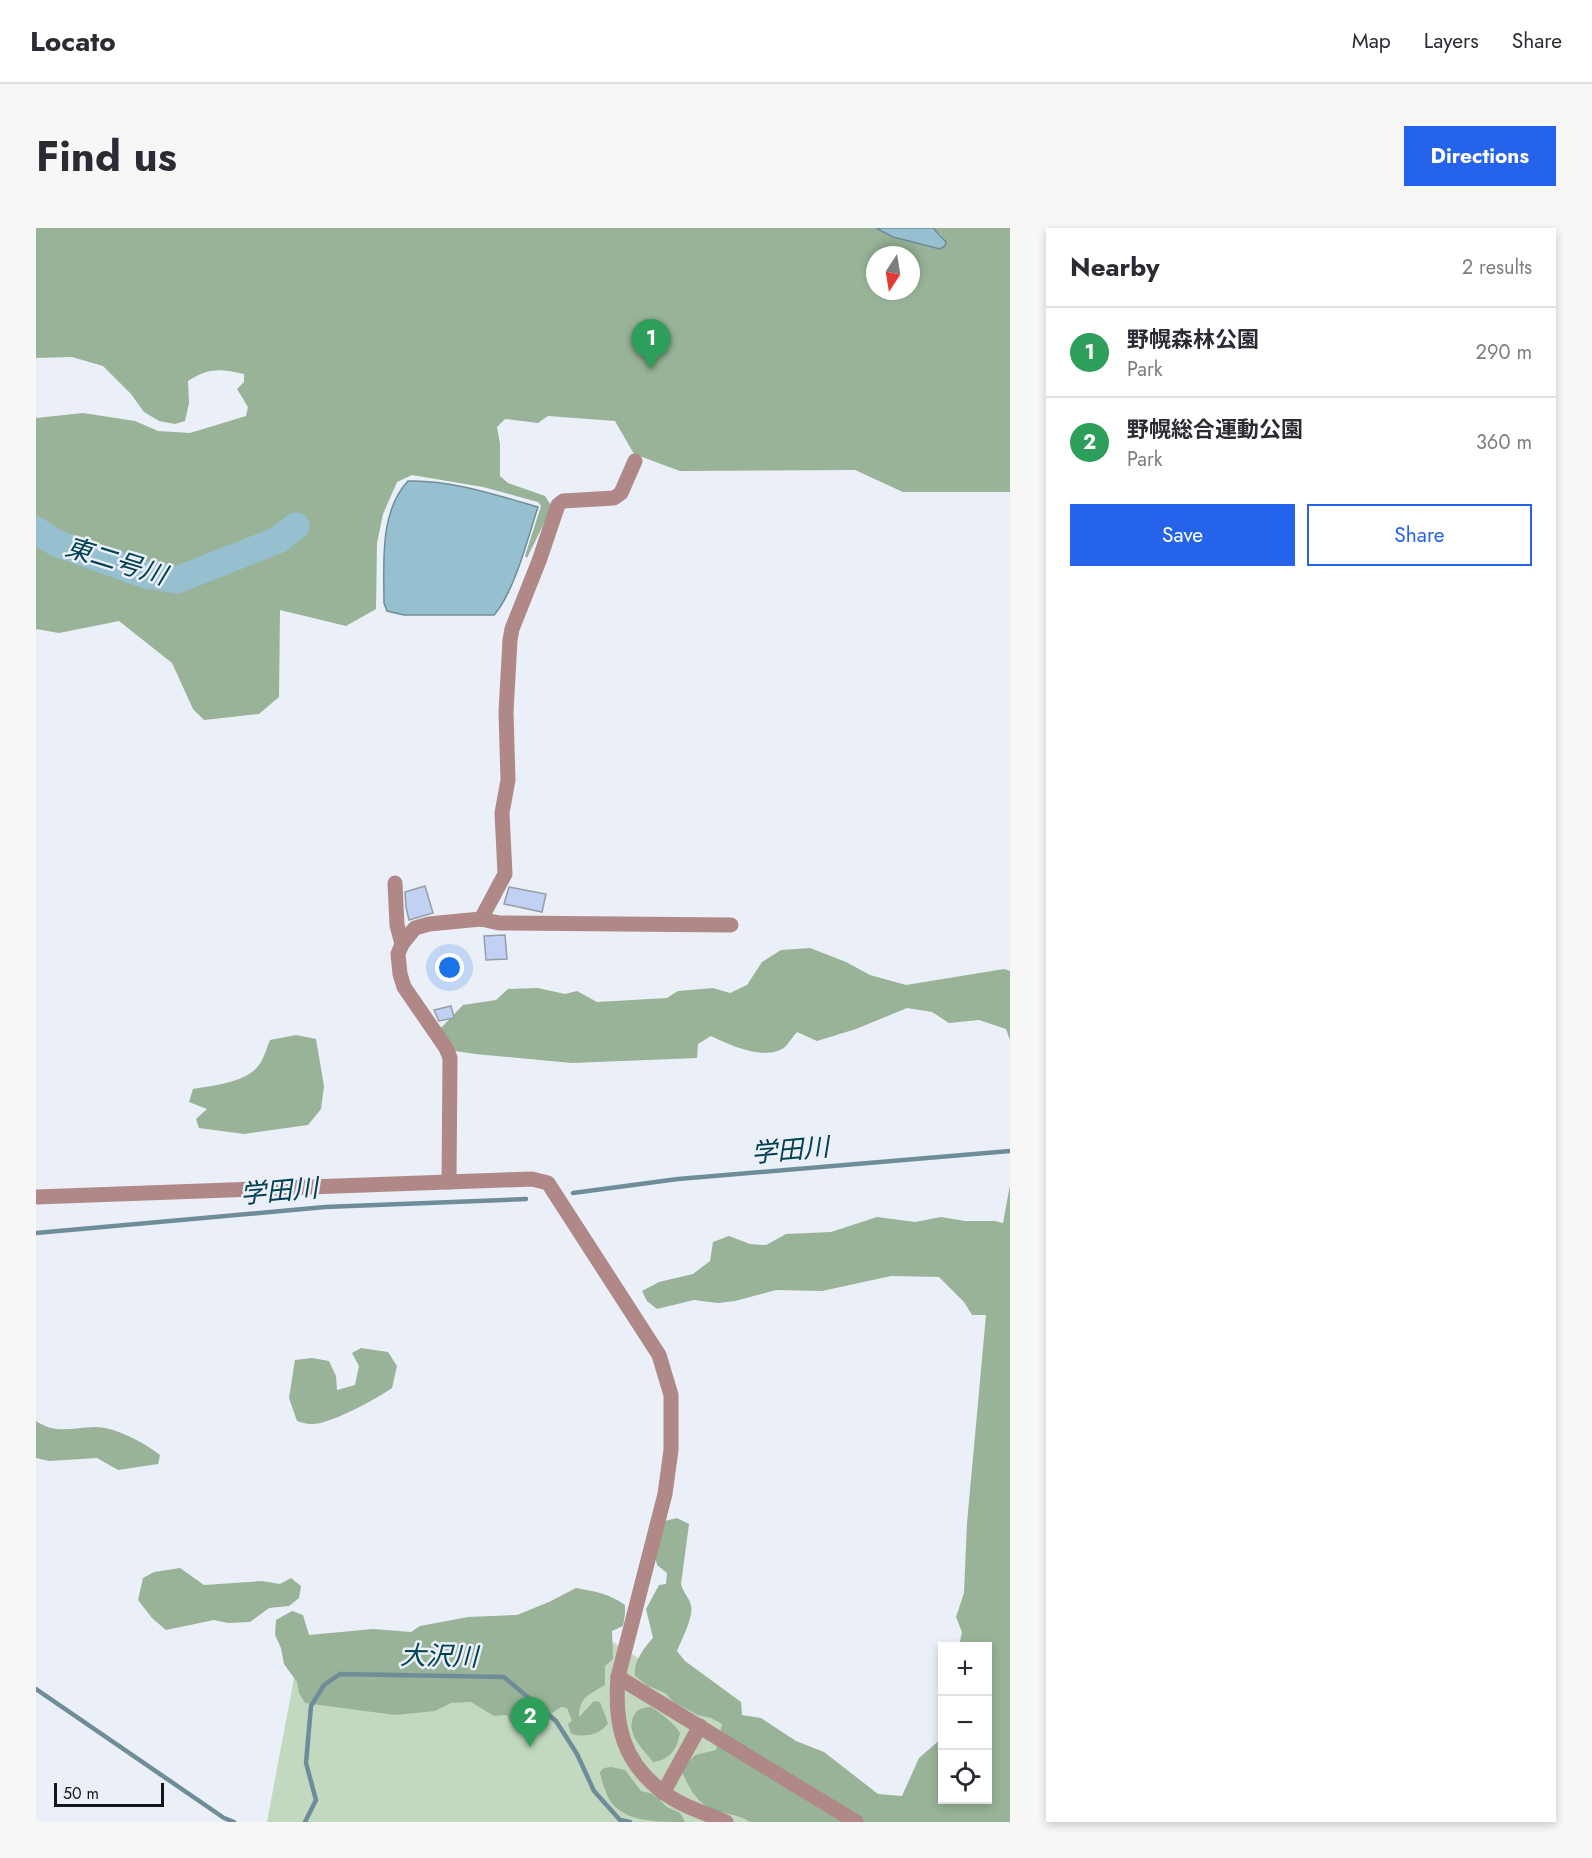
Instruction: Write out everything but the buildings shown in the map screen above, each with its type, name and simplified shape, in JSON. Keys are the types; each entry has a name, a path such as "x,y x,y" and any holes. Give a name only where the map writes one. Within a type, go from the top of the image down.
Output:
{"street":[{"path":"481,919 504,874 502,813 508,780 506,712 512,629 558,505 563,501 614,498 621,494 635,462"},
{"path":"395,883 397,925 402,944"},
{"path":"449,1182 450,1059 446,1048 404,987 400,974 398,954 402,944 415,928 429,924 481,919 499,923 731,925"},
{"path":"36,1197 532,1179 548,1183 658,1354 671,1395 671,1450 665,1494 618,1677 616,1704 620,1729 627,1751 639,1769 663,1792 726,1822"},
{"path":"618,1677 856,1822"},
{"path":"663,1792 700,1726"}],"green space":[{"path":"36,228 876,228 893,237 942,236 933,228 1010,228 1010,492 903,492 855,470 680,471 634,454 615,421 548,416 538,423 505,419 497,427 500,444 500,476 508,483 545,496 552,507 527,558 525,556 541,506 538,502 483,487 412,475 397,482 383,514 377,543 376,609 346,626 280,610 279,697 259,714 204,720 193,709 172,663 119,621 59,633 36,629 36,418 83,413 135,421 158,431 190,433 246,416 248,407 237,389 244,382 244,374 215,370 188,381 189,403 185,421 175,424 159,421 144,412 131,394 103,366 72,357 36,358"},
{"path":"810,948 846,962 870,975 906,985 1004,969 1010,971 1010,1040 1006,1029 979,1020 949,1023 932,1012 907,1008 856,1029 817,1041 797,1032 785,1047 768,1053 748,1050 711,1036 698,1044 697,1058 572,1063 455,1051 439,1030 463,1005 496,1000 508,989 538,988 565,994 577,991 597,1002 667,998 678,991 713,988 730,993 747,985 762,962 781,950"},
{"path":"296,1035 316,1039 324,1086 321,1109 308,1125 244,1134 199,1128 196,1119 207,1109 189,1102 193,1089 230,1082 248,1075 261,1062 270,1040"},
{"path":"1010,1185 1010,1822 750,1822 742,1817 714,1810 698,1799 681,1770 695,1755 716,1750 722,1724 675,1703 665,1693 648,1686 635,1676 637,1660 653,1638 646,1609 659,1585 666,1584 667,1573 657,1565 655,1556 665,1521 677,1518 689,1524 681,1584 691,1610 689,1622 677,1651 685,1661 741,1702 742,1715 761,1718 796,1741 824,1752 878,1794 902,1796 919,1758 938,1741 938,1804 992,1804 992,1642 960,1642 962,1632 956,1617 964,1593 967,1523 986,1315 972,1315 964,1302 939,1277 891,1276 822,1291 776,1290 735,1301 718,1303 694,1300 657,1309 647,1301 642,1291 659,1282 693,1274 710,1261 713,1242 729,1236 750,1244 766,1245 786,1234 831,1232 877,1217 915,1222 941,1217 1003,1223"},
{"path":"361,1348 388,1352 397,1366 392,1388 328,1421 311,1424 297,1421 289,1398 295,1360 312,1358 329,1361 336,1376 337,1390 355,1385 359,1366 352,1353"},
{"path":"36,1421 54,1429 96,1427 119,1432 141,1442 160,1455 158,1464 118,1470 97,1458 49,1461 36,1458"},
{"path":"180,1568 204,1585 262,1581 280,1584 291,1578 301,1586 299,1598 289,1606 269,1608 250,1622 228,1623 214,1620 166,1630 152,1618 138,1600 143,1578 154,1572"},
{"path":"576,1588 608,1596 625,1605 623,1626 612,1631 613,1659 605,1666 605,1685 583,1700 580,1710 579,1717 594,1701 600,1702 608,1723 597,1733 581,1736 571,1733 568,1724 572,1721 567,1708 561,1707 526,1730 514,1726 507,1715 494,1716 471,1702 451,1703 435,1711 395,1715 305,1703 299,1693 297,1682 284,1664 281,1648 275,1635 276,1620 292,1611 303,1615 309,1635 373,1629 411,1632 420,1626 468,1617 517,1615"},
{"path":"611,1641 899,1822 267,1822 295,1673"},
{"path":"651,1707 667,1718 680,1733 672,1753 664,1759 653,1762 636,1740 632,1728 634,1715 641,1709"},
{"path":"604,1768 625,1770 641,1791 653,1794 667,1807 680,1813 685,1822 650,1821 620,1811 607,1795 600,1775"}],"water":[{"path":"876,228 933,228 946,242 945,246 940,249 893,237"},
{"path":"408,481 457,486 538,507 515,578 502,605 494,615 404,615 387,611 384,603 385,539 392,508"}],"waterway":[{"name":"東二号川","path":"36,530 56,543 146,575 177,580 278,540 296,526"},
{"name":"学田川","path":"573,1193 678,1179 1010,1151"},
{"name":"学田川","path":"36,1233 325,1207 526,1199"},
{"name":"大沢川","path":"305,1822 316,1800 306,1763 311,1706 324,1685 340,1674 504,1677 556,1721 577,1754 594,1791 620,1820 630,1822"},
{"name":"大沢川","path":"36,1689 224,1818 234,1822"}],"place":[{"name":"野幌森林公園","path":"651,369"},
{"name":"野幌総合運動公園","path":"530,1747"}]}
